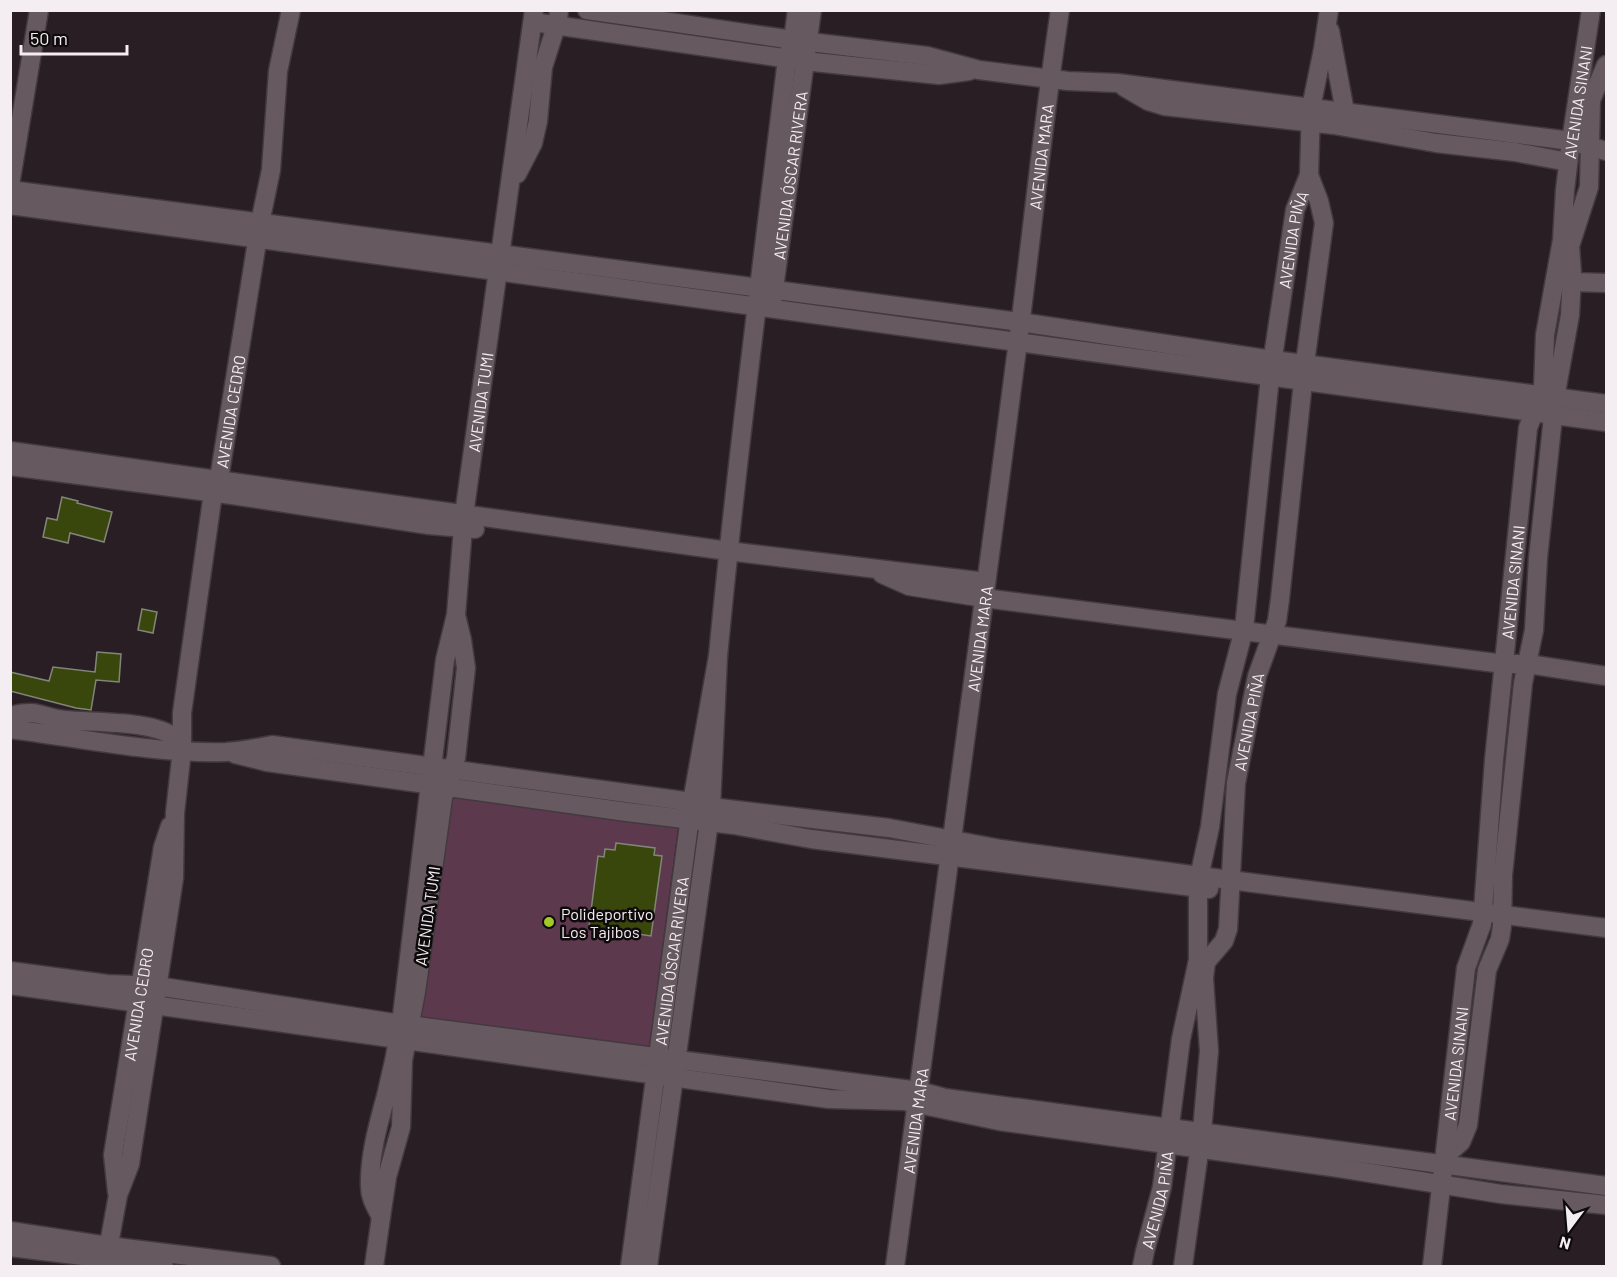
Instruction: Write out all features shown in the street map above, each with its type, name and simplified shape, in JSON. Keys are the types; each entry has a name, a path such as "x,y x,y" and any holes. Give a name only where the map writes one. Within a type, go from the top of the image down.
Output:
{"street":[{"path":"39,10 10,187 259,230 499,263 765,298 1020,322 1272,368"},
{"name":"AVENIDA CEDRO","path":"107,1257 118,1195 113,1155 148,994 163,847 175,813 182,750 182,713 216,486 271,170 278,71 291,10"},
{"path":"587,10 800,41 927,56 979,70 1049,79 1117,82 1148,101 1164,106 1311,115 1345,112 1571,141 1598,148"},
{"name":"AVENIDA ÓSCAR RIVERA","path":"797,10 800,41"},
{"name":"AVENIDA ÓSCAR RIVERA","path":"648,1266 710,814 718,656 754,336 765,298 796,60 800,41 812,10"},
{"name":"AVENIDA MARA","path":"895,1266 952,847 1018,342 1049,79 1060,10"},
{"name":"AVENIDA SINANI","path":"1432,1266 1466,968 1492,919 1503,875 1523,684 1534,630 1545,405 1543,388 1545,335 1562,240 1568,162 1591,10"},
{"path":"534,16 558,18 796,60 939,75 979,70"},
{"name":"AVENIDA TUMI","path":"374,1266 381,1217 370,1187 372,1161 377,1130 404,1032 443,798 435,780 445,660 456,615 463,522 534,16"},
{"path":"1328,16 1345,112"},
{"name":"AVENIDA PIÑA","path":"1142,1266 1162,1187 1181,1039 1198,960 1199,882 1210,827 1227,694 1244,629 1272,368 1295,210 1309,175 1311,115 1328,16"},
{"name":"AVENIDA TUMI","path":"510,189 533,143 538,121 543,67 558,18"},
{"name":"AVENIDA SINANI","path":"1492,919 1494,760 1528,428 1545,405 1570,315 1572,282 1570,246 1598,148 1591,100 1606,65"},
{"path":"1311,115 1436,143 1515,152 1568,162"},
{"name":"AVENIDA PIÑA","path":"1183,1266 1201,1140 1209,1051 1204,978 1206,962 1224,941 1228,929 1236,783 1257,676 1277,621 1295,451 1324,222 1320,201 1309,175"},
{"path":"10,205 259,230"},
{"path":"1572,282 1606,283"},
{"path":"765,298 1018,342 1272,368 1545,405 1606,422"},
{"path":"1545,405 1606,404"},
{"path":"10,451 216,486 463,522 728,556 865,567 909,586 985,590 1272,633 1504,664 1528,664 1606,676"},
{"path":"10,466 216,486"},
{"name":"AVENIDA TUMI","path":"453,770 466,668 456,615"},
{"name":"AVENIDA ÓSCAR RIVERA","path":"630,1266 690,811 718,656"},
{"path":"10,716 37,712 63,720 140,725 174,738 182,750"},
{"path":"10,729 182,750 227,752 272,745 435,780 690,811"},
{"path":"435,780 453,770 710,814 890,828 952,847 1001,849 1199,882 1492,919 1606,939"},
{"path":"1492,919 1606,928"},
{"path":"10,971 107,984 148,994"},
{"path":"10,985 148,994 404,1032 655,1076 829,1099 904,1101 918,1097"},
{"path":"404,1032 677,1058 918,1097 945,1098 1169,1136 1444,1160 1606,1186"},
{"path":"1201,1140 1501,1194 1606,1205"},
{"path":"10,1232 107,1257 164,1266"},
{"path":"10,1248 107,1257 271,1266"}],"shaded area":[{"name":"Polideportivo Los Tajibos","path":"449,796 678,828 649,1048 420,1017"}],"building":[{"path":"62,497 112,512 104,542 70,533 68,543 43,537 47,518 57,520"},
{"path":"142,609 157,612 153,633 138,630"},
{"path":"97,652 121,654 119,682 96,680 91,710 10,691 10,672 49,681 53,667 95,672"},
{"path":"616,843 655,848 654,855 662,856 651,936 589,927 598,856 604,857 605,849 615,850"}],"place":[{"name":"Polideportivo Los Tajibos","path":"549,922"}]}
